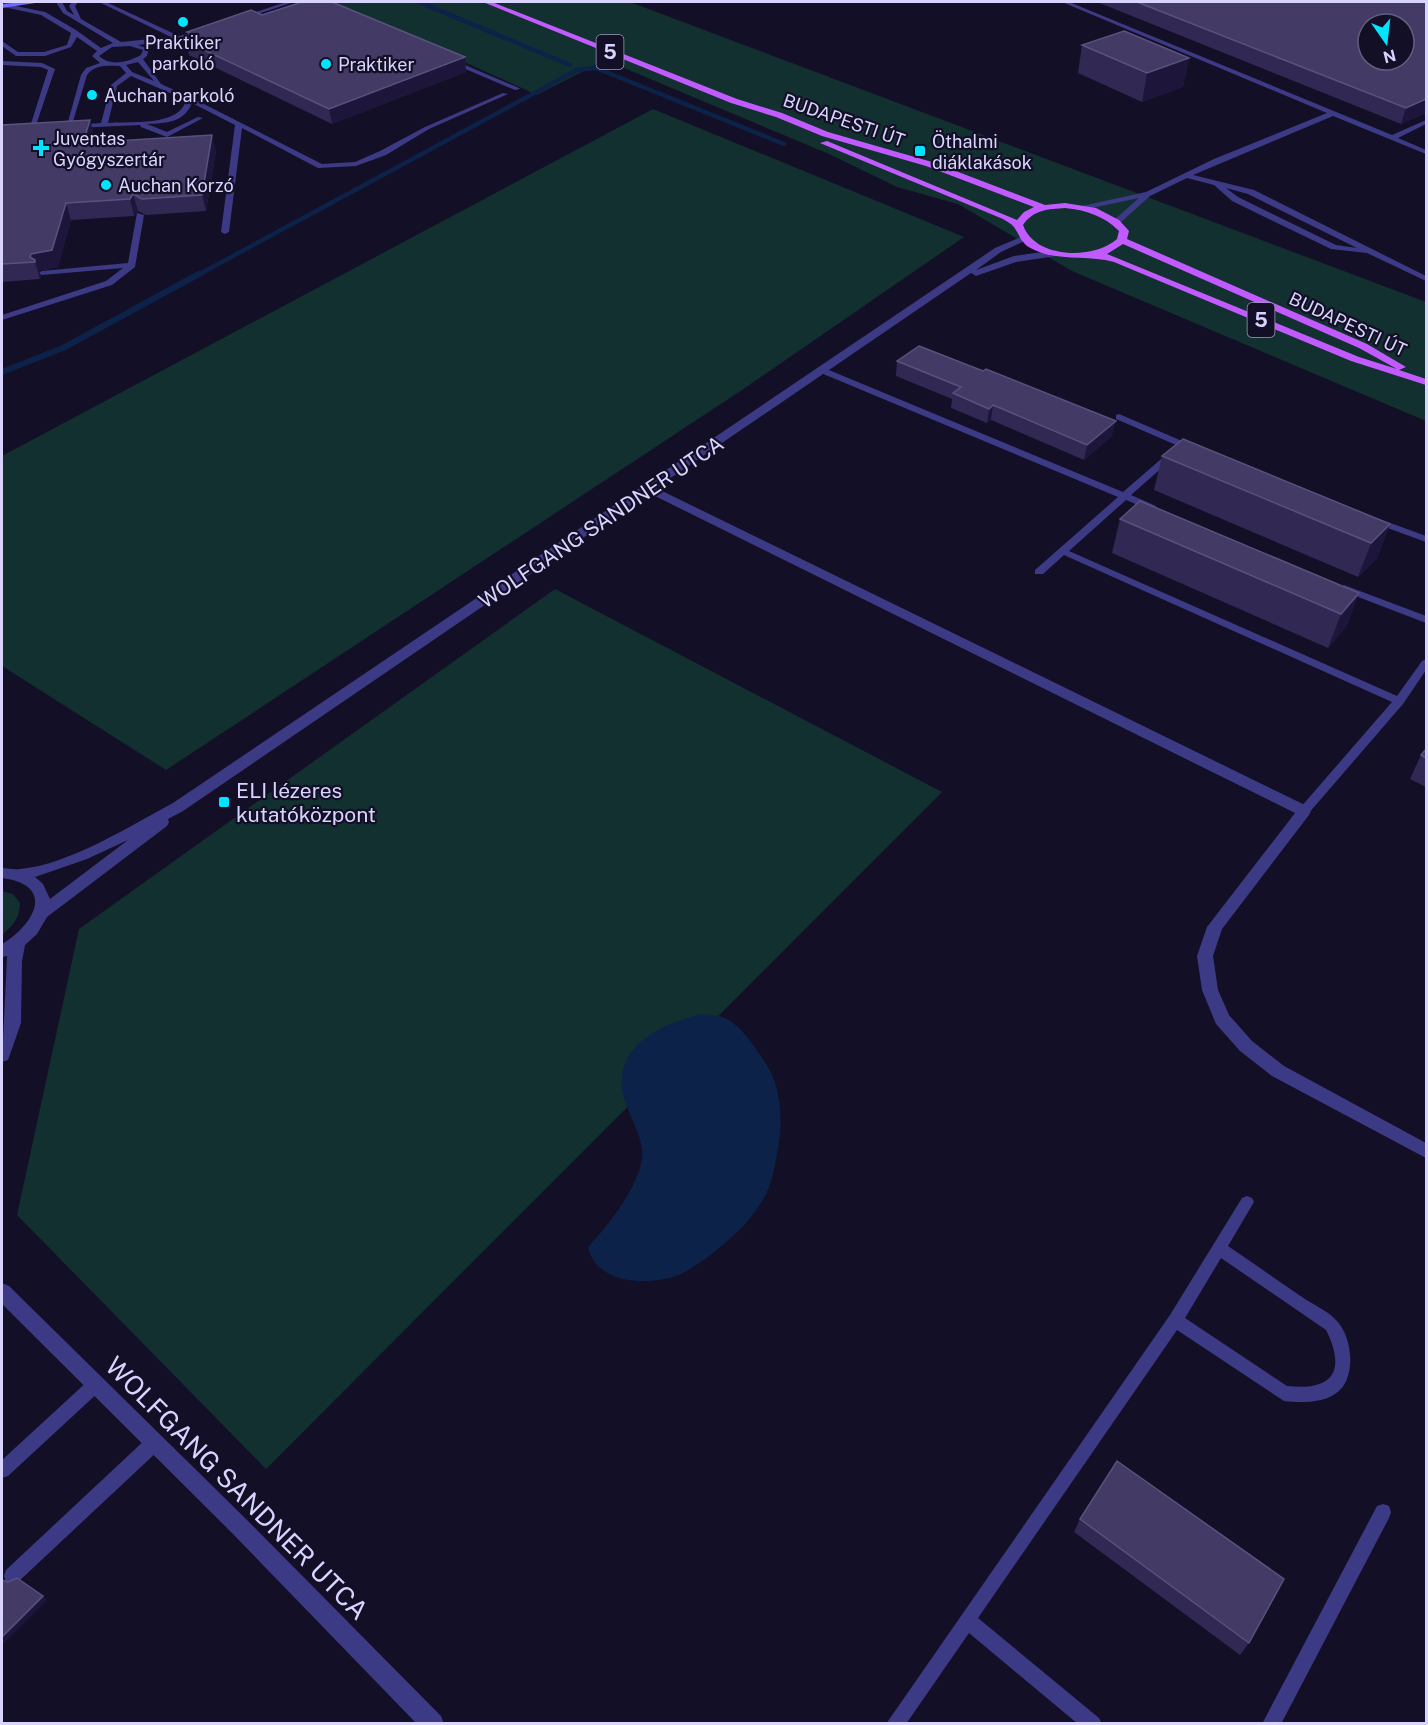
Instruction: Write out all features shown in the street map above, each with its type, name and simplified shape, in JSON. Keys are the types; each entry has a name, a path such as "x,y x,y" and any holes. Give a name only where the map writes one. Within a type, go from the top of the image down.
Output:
{"main road":[{"name":"BUDAPESTI ÚT","path":"487,2 734,101 867,147 929,164 1045,208"},
{"name":"BUDAPESTI ÚT","path":"734,101 765,119 983,206 1018,225 1027,214 1045,208 1064,206 1103,213 1117,221"},
{"path":"1117,221 1124,231 1122,240"},
{"path":"1018,225 1019,232 1024,239"},
{"name":"BUDAPESTI ÚT","path":"1024,239 1038,248 1056,254 1077,256 1097,254 1113,249 1122,240 1363,346 1426,381"},
{"name":"BUDAPESTI ÚT","path":"1097,254 1117,260 1355,359 1426,381"}],"street":[{"path":"4,6 38,2"},
{"name":"WOLFGANG SANDNER UTCA","path":"178,807 245,764 824,371 998,250 1024,239"},
{"name":"WOLFGANG SANDNER UTCA","path":"957,280 1014,259 1056,254"},
{"path":"650,489 1304,811 1215,927 1205,956 1210,990 1222,1019 1246,1046 1278,1071 1426,1151"},
{"path":"2,873 20,875 45,870 73,859 178,807"},
{"path":"2,951 28,934 42,913 148,835 178,807"},
{"path":"20,875 32,881 40,890 44,900 42,913"},
{"path":"2,1055 13,1023 14,961 17,943"},
{"name":"WOLFGANG SANDNER UTCA","path":"2,1292 246,1534 433,1724"}],"lane":[{"path":"59,2 66,12 119,44"},
{"path":"75,2 72,6 79,18"},
{"path":"102,2 179,38"},
{"path":"231,21 291,2"},
{"path":"1065,2 1426,152"},
{"path":"4,6 43,13 100,50"},
{"path":"179,38 165,46 146,52 139,59 121,63 100,62 95,56 100,50 119,44 179,38 210,28"},
{"path":"2,43 16,54 45,54 69,46 73,40 74,31"},
{"path":"130,44 142,47 146,52"},
{"path":"441,57 517,89"},
{"path":"139,59 160,84"},
{"path":"2,63 42,64 52,69 32,130"},
{"path":"68,128 84,75 88,69 106,63"},
{"path":"121,63 130,73 160,84 321,166 356,164 383,153 427,128 505,94"},
{"path":"104,125 114,85 130,73"},
{"path":"169,121 180,116 189,107 190,99"},
{"path":"1085,208 1148,194 1334,113"},
{"path":"58,128 222,116"},
{"path":"144,123 143,126 167,135 200,118"},
{"path":"1391,138 1426,122"},
{"path":"225,232 239,124"},
{"path":"22,131 41,130"},
{"path":"1186,176 1251,192 1426,279"},
{"path":"1217,184 1235,199 1334,247 1373,253"},
{"path":"1117,221 1148,194"},
{"path":"2,318 109,283 132,265 140,215"},
{"path":"42,273 132,265"},
{"path":"824,371 1159,510"},
{"path":"1119,417 1204,454"},
{"path":"1039,572 1182,445"},
{"path":"1369,518 1426,539"},
{"path":"1064,552 1399,701"},
{"path":"1335,584 1426,620"},
{"path":"1304,811 1399,701 1426,663"},
{"path":"894,1724 1175,1320 1247,1202"},
{"path":"1175,1320 1284,1393 1300,1396 1316,1395 1330,1389 1339,1379 1344,1367 1344,1353 1331,1325 1218,1248"},
{"path":"2,1470 95,1385"},
{"path":"12,1576 153,1444"},
{"path":"1271,1724 1383,1512"},
{"path":"967,1620 1093,1724"}],"green space":[{"path":"332,2 630,2 1426,302 1426,421 1072,271 958,204 897,187 829,154 605,60 537,95"},
{"path":"653,109 964,237 742,390 166,770 2,666 2,456"},
{"path":"555,589 942,792 266,1469 17,1215 79,929"},
{"path":"2,891 13,894 20,903 15,921 2,935"}],"water":[{"path":"701,1014 724,1018 738,1027 769,1068 777,1088 781,1121 779,1142 768,1190 758,1208 745,1224 716,1250 685,1272 651,1281 637,1281 611,1275 601,1269 593,1259 588,1247 613,1218 628,1194 635,1182 642,1158 640,1141 623,1094 622,1072 635,1047 646,1038 673,1023"}],"building":[{"name":"Praktiker","path":"302,2 332,2 465,57 329,109 185,41 198,36 187,32 251,10 262,15"},
{"path":"1137,2 1426,2 1426,99 1406,108"},
{"path":"1124,31 1189,58 1147,73 1082,45"},
{"name":"Auchan Korzó","path":"90,120 83,143 212,135 202,195 142,199 133,194 130,199 66,203 52,250 31,254 30,257 35,262 2,264 2,125"},
{"path":"919,346 983,371 986,369 1116,421 1087,445 993,405 989,409 953,393 961,387 897,361"},
{"path":"1183,439 1390,524 1371,543 1162,456"},
{"path":"1140,501 1359,593 1341,614 1120,519"},
{"path":"1117,1461 1284,1579 1249,1643 1080,1519"},
{"path":"17,1578 43,1596 2,1637 2,1580 8,1582"}],"waterway":[{"path":"419,2 570,65"},
{"path":"196,276 577,70 596,68 784,144"},
{"path":"2,372 63,348 199,274"}],"place":[{"name":"Praktiker parkoló","path":"183,22"},
{"name":"Praktiker","path":"326,64"},
{"name":"Auchan parkoló","path":"92,95"},
{"name":"Juventas Gyógyszertár","path":"41,148"},
{"name":"Öthalmi diáklakások","path":"920,151"},
{"name":"Auchan Korzó","path":"106,185"},
{"name":"ELI lézeres kutatóközpont","path":"224,802"}]}
